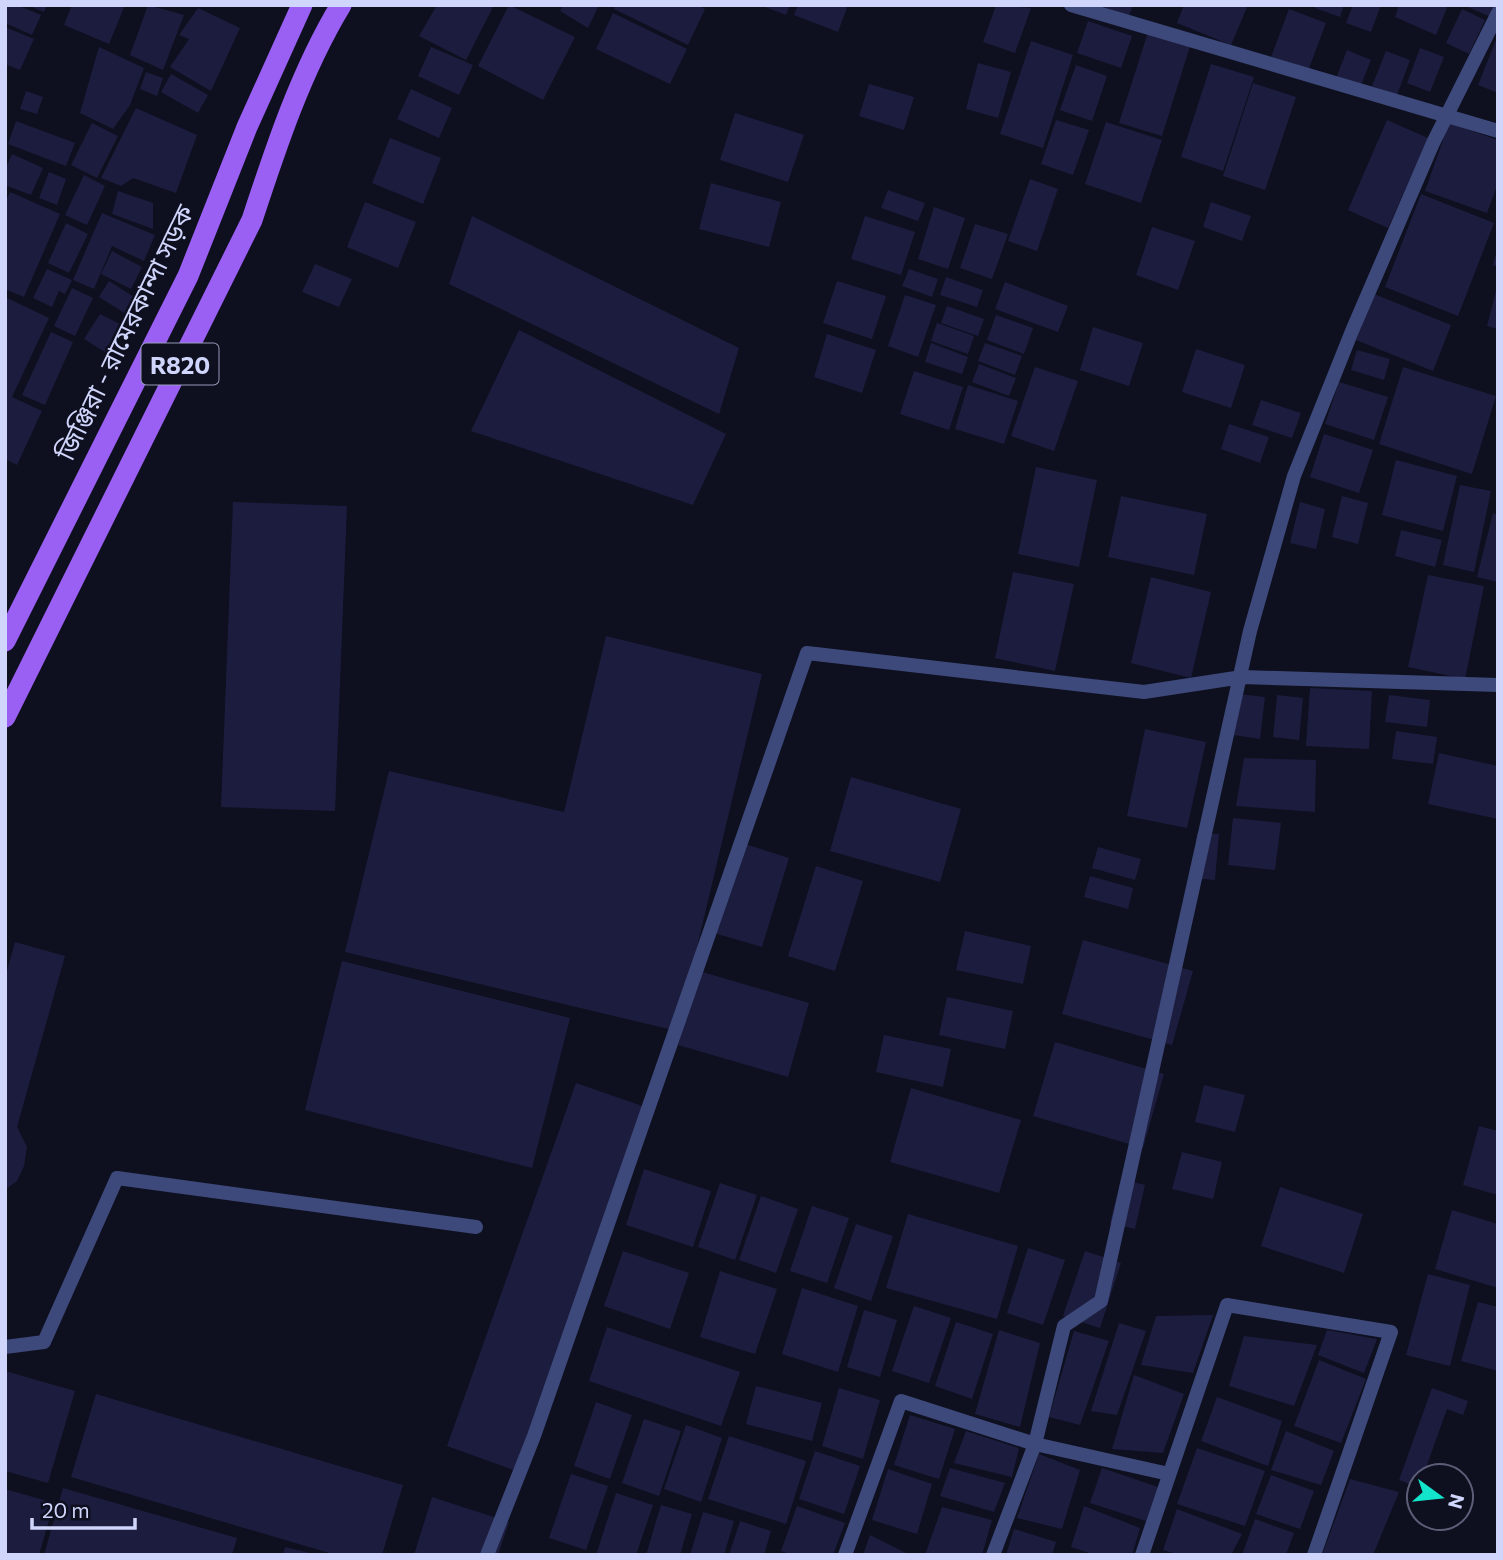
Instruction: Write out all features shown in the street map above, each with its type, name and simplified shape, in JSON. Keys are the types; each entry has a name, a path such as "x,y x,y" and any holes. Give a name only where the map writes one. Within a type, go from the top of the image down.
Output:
{"main road":[{"name":"জিঞ্জিরা - রামেরকান্দা সড়ক","path":"5,641 188,276 247,127 303,5"},
{"name":"R820","path":"5,718 252,220 278,138 328,27 341,5"},
{"path":"19,613 48,630"}],"street":[{"path":"1071,5 1498,131"},
{"path":"993,1555 1035,1444 1064,1325 1101,1301 1257,603 1294,476 1352,331 1448,115 1498,13"},
{"path":"487,1555 534,1436 807,653 1144,692 1242,677 1498,685"},
{"path":"5,1347 44,1342 117,1178 476,1227"},
{"path":"1142,1555 1227,1306 1391,1332 1314,1555"},
{"path":"845,1555 901,1401 1035,1444 1169,1475"}],"building":[{"path":"5,5 17,5 41,15 32,35 5,23"},
{"path":"27,5 47,5 44,12"},
{"path":"72,5 125,5 109,44 64,25"},
{"path":"148,5 184,15 163,70 130,55"},
{"path":"437,5 494,5 466,60 419,36"},
{"path":"509,5 575,37 543,100 478,66"},
{"path":"563,5 599,5 588,28 560,11"},
{"path":"615,5 696,5 705,9 688,45 614,9"},
{"path":"760,5 790,5 786,15"},
{"path":"798,5 848,5 838,32 794,15"},
{"path":"996,5 1031,8 1015,53 983,42"},
{"path":"1098,5 1133,5 1129,16"},
{"path":"1184,5 1248,5 1231,45 1177,23"},
{"path":"1316,5 1344,5 1340,17 1315,8"},
{"path":"1353,5 1381,5 1371,32 1346,23"},
{"path":"1399,5 1448,5 1436,35 1395,17"},
{"path":"1463,5 1496,5 1491,17"},
{"path":"198,8 240,28 211,91 170,67 189,39 179,35"},
{"path":"1289,9 1326,23 1308,71 1271,57"},
{"path":"1462,9 1485,20 1469,54 1446,43"},
{"path":"613,13 687,49 670,84 596,49"},
{"path":"1088,21 1132,36 1121,68 1077,53"},
{"path":"5,27 34,39 20,70 5,64"},
{"path":"1149,29 1191,43 1162,136 1119,123"},
{"path":"1498,35 1498,93 1478,85"},
{"path":"1031,41 1073,55 1043,148 1000,134"},
{"path":"99,47 144,68 130,105 113,129 80,113"},
{"path":"431,47 473,65 459,95 418,76"},
{"path":"1420,48 1444,57 1430,92 1407,83"},
{"path":"1347,50 1371,60 1357,95 1333,86"},
{"path":"1386,51 1410,60 1397,95 1372,86"},
{"path":"978,63 1011,72 998,118 966,109"},
{"path":"1211,64 1254,77 1223,171 1181,157"},
{"path":"1076,65 1107,76 1092,121 1060,110"},
{"path":"146,72 163,78 157,96 140,89"},
{"path":"171,74 208,95 198,113 161,92"},
{"path":"1253,83 1296,97 1265,190 1223,176"},
{"path":"869,84 914,97 904,130 859,116"},
{"path":"411,89 452,108 439,138 397,119"},
{"path":"26,91 43,97 37,114 20,109"},
{"path":"136,108 197,135 176,193 133,178 121,186 101,178"},
{"path":"735,113 804,135 788,182 720,160"},
{"path":"1056,120 1089,130 1073,175 1041,164"},
{"path":"1387,120 1428,138 1388,228 1348,210"},
{"path":"16,121 75,143 66,166 8,144"},
{"path":"1106,122 1162,140 1141,203 1085,184"},
{"path":"92,123 118,136 97,178 71,165"},
{"path":"1449,123 1498,140 1498,183 1487,213 1425,191"},
{"path":"390,138 441,158 423,204 372,183"},
{"path":"12,154 43,168 31,195 5,185 5,170"},
{"path":"49,172 66,179 57,205 39,198"},
{"path":"84,175 105,186 87,225 65,215"},
{"path":"1030,179 1058,189 1037,251 1008,241"},
{"path":"711,183 781,202 769,247 699,229"},
{"path":"888,190 925,203 918,221 881,208"},
{"path":"118,191 153,203 153,229 112,214"},
{"path":"10,192 60,214 24,297 5,289 5,203"},
{"path":"1421,194 1494,223 1458,316 1385,287"},
{"path":"365,202 416,222 398,268 347,247"},
{"path":"1211,202 1251,216 1242,241 1203,227"},
{"path":"934,207 965,218 948,269 918,259"},
{"path":"102,213 155,235 144,261 112,246 94,289 73,280"},
{"path":"472,216 739,348 719,414 449,284"},
{"path":"865,216 915,232 901,275 851,259"},
{"path":"66,223 88,234 69,273 48,263"},
{"path":"975,224 1008,234 992,279 960,268"},
{"path":"1152,227 1195,241 1178,290 1136,275"},
{"path":"1498,250 1498,267 1493,265"},
{"path":"112,251 142,267 131,289 101,274"},
{"path":"315,264 352,279 339,307 302,292"},
{"path":"47,269 72,280 65,294 59,291 52,307 33,298"},
{"path":"909,269 938,279 932,297 902,286"},
{"path":"946,277 983,290 977,307 940,295"},
{"path":"109,281 134,297 129,316 99,297"},
{"path":"837,281 886,296 872,339 823,323"},
{"path":"1005,282 1068,306 1058,332 995,309"},
{"path":"1498,283 1498,329 1487,326"},
{"path":"72,288 93,298 75,336 54,326"},
{"path":"1374,294 1451,325 1433,371 1356,340"},
{"path":"905,295 936,305 918,357 888,346"},
{"path":"5,297 49,318 12,397 42,411 17,465 5,459"},
{"path":"947,306 984,319 978,336 941,323"},
{"path":"100,314 120,324 108,354 84,339"},
{"path":"996,315 1033,328 1024,354 987,340"},
{"path":"937,323 974,336 968,354 931,341"},
{"path":"1093,327 1143,343 1129,386 1080,370"},
{"path":"519,330 726,434 693,505 471,431"},
{"path":"51,332 73,342 45,405 22,395"},
{"path":"827,334 876,350 862,393 814,377"},
{"path":"931,343 968,357 962,374 925,362"},
{"path":"985,343 1022,356 1015,375 978,361"},
{"path":"1196,349 1245,365 1231,408 1182,392"},
{"path":"1357,350 1390,359 1384,380 1351,370"},
{"path":"979,364 1016,378 1009,396 972,382"},
{"path":"1035,367 1078,381 1054,451 1011,436"},
{"path":"1403,367 1496,396 1472,474 1379,444"},
{"path":"914,371 963,387 949,430 900,414"},
{"path":"1339,382 1388,397 1374,440 1325,424"},
{"path":"968,385 1018,401 1004,444 955,429"},
{"path":"1261,400 1301,413 1292,438 1252,425"},
{"path":"1229,424 1269,437 1260,463 1221,449"},
{"path":"1324,434 1373,450 1359,493 1310,477"},
{"path":"1396,460 1457,476 1443,531 1382,515"},
{"path":"1036,467 1097,480 1079,567 1018,554"},
{"path":"1460,485 1491,491 1474,572 1443,565"},
{"path":"1121,496 1207,514 1194,575 1108,557"},
{"path":"1342,496 1368,503 1358,544 1332,537"},
{"path":"233,502 347,506 335,811 221,807"},
{"path":"1300,502 1325,509 1316,549 1290,543"},
{"path":"1493,513 1498,515 1498,582 1477,577"},
{"path":"1401,530 1442,540 1435,567 1395,556"},
{"path":"1013,572 1074,584 1055,671 995,658"},
{"path":"1428,575 1484,586 1465,679 1408,667"},
{"path":"1151,577 1211,592 1191,678 1131,663"},
{"path":"606,636 762,674 677,1031 345,952 389,771 564,812"},
{"path":"1310,688 1372,691 1369,749 1306,746"},
{"path":"1239,694 1265,697 1260,739 1233,735"},
{"path":"1277,695 1303,698 1299,740 1273,737"},
{"path":"1389,695 1430,700 1427,727 1385,722"},
{"path":"1145,729 1206,742 1187,828 1127,816"},
{"path":"1396,731 1437,737 1433,764 1392,759"},
{"path":"1439,753 1498,766 1498,819 1428,804"},
{"path":"1244,758 1316,760 1315,812 1236,806"},
{"path":"851,777 961,809 940,882 830,851"},
{"path":"1233,818 1281,823 1275,870 1228,865"},
{"path":"1197,833 1219,834 1215,880 1193,878"},
{"path":"742,843 789,858 762,947 714,933"},
{"path":"1098,847 1141,859 1135,880 1092,868"},
{"path":"816,866 863,881 835,971 788,956"},
{"path":"1090,876 1133,888 1128,909 1084,897"},
{"path":"965,931 1031,946 1023,984 956,970"},
{"path":"1083,940 1193,971 1172,1045 1062,1014"},
{"path":"15,942 65,956 17,1127 27,1147 24,1166 17,1181 5,1190 5,978"},
{"path":"342,961 570,1018 532,1168 305,1110"},
{"path":"699,971 809,1003 788,1077 678,1045"},
{"path":"947,997 1013,1011 1005,1049 939,1035"},
{"path":"884,1035 951,1049 943,1087 876,1072"},
{"path":"1055,1042 1164,1074 1143,1148 1033,1116"},
{"path":"576,1083 651,1109 522,1473 447,1446"},
{"path":"1204,1085 1245,1095 1235,1132 1195,1122"},
{"path":"911,1088 1021,1120 999,1193 890,1162"},
{"path":"1479,1126 1498,1131 1498,1195 1463,1185"},
{"path":"1182,1152 1222,1162 1213,1199 1172,1189"},
{"path":"644,1169 711,1191 693,1247 626,1225"},
{"path":"1121,1179 1145,1185 1135,1229 1110,1223"},
{"path":"720,1183 757,1195 735,1260 698,1247"},
{"path":"1280,1187 1363,1214 1344,1273 1261,1246"},
{"path":"761,1196 798,1209 776,1273 739,1260"},
{"path":"812,1206 849,1218 827,1283 790,1271"},
{"path":"1452,1210 1498,1224 1498,1288 1435,1269"},
{"path":"908,1214 1018,1246 997,1319 886,1288"},
{"path":"856,1224 893,1236 871,1301 834,1288"},
{"path":"1028,1248 1065,1260 1043,1325 1007,1313"},
{"path":"623,1251 689,1273 670,1329 604,1306"},
{"path":"1085,1251 1121,1263 1100,1328 1063,1316"},
{"path":"720,1271 777,1289 755,1354 700,1337"},
{"path":"1428,1274 1470,1285 1450,1366 1406,1355"},
{"path":"802,1288 858,1306 838,1372 782,1354"},
{"path":"1478,1302 1498,1307 1498,1371 1461,1361"},
{"path":"914,1306 951,1318 929,1383 892,1371"},
{"path":"864,1310 897,1320 880,1377 847,1367"},
{"path":"1213,1315 1193,1373 1141,1365 1156,1316"},
{"path":"956,1322 993,1334 972,1399 935,1386"},
{"path":"1119,1323 1146,1331 1117,1415 1091,1411"},
{"path":"607,1327 740,1372 721,1426 589,1381"},
{"path":"999,1330 1040,1343 1020,1427 975,1414"},
{"path":"1327,1330 1377,1339 1364,1373 1318,1355"},
{"path":"1074,1331 1109,1341 1080,1425 1049,1417"},
{"path":"1244,1336 1317,1345 1294,1406 1229,1386"},
{"path":"1319,1360 1366,1379 1341,1443 1294,1426"},
{"path":"5,1371 75,1391 48,1483 5,1471"},
{"path":"1134,1375 1184,1394 1163,1453 1112,1449"},
{"path":"756,1386 822,1403 812,1441 746,1424"},
{"path":"839,1388 880,1400 863,1459 822,1446"},
{"path":"1432,1388 1468,1401 1463,1415 1447,1409 1428,1462 1405,1462"},
{"path":"96,1394 403,1485 382,1555 336,1555 71,1477"},
{"path":"1217,1397 1282,1421 1268,1466 1201,1441"},
{"path":"596,1402 632,1415 610,1479 574,1466"},
{"path":"910,1415 955,1429 939,1479 894,1465"},
{"path":"644,1419 681,1431 659,1496 622,1483"},
{"path":"686,1425 722,1438 701,1502 664,1489"},
{"path":"966,1431 1019,1448 1012,1477 954,1463"},
{"path":"1286,1431 1334,1451 1321,1485 1271,1470"},
{"path":"729,1436 806,1461 786,1524 708,1499"},
{"path":"1197,1448 1265,1471 1245,1526 1177,1504"},
{"path":"815,1451 860,1466 844,1514 799,1499"},
{"path":"1039,1454 1080,1470 1062,1529 1017,1518"},
{"path":"1405,1463 1405,1482 1399,1480"},
{"path":"950,1468 1005,1483 994,1512 940,1496"},
{"path":"1102,1468 1158,1487 1146,1521 1090,1503"},
{"path":"888,1469 932,1484 917,1534 872,1520"},
{"path":"571,1474 608,1486 586,1550 549,1538"},
{"path":"1271,1475 1314,1491 1300,1529 1256,1514"},
{"path":"1350,1479 1399,1492 1373,1555 1322,1555"},
{"path":"63,1488 237,1538 232,1555 44,1555"},
{"path":"5,1489 54,1503 39,1555 5,1555"},
{"path":"616,1493 653,1505 636,1555 596,1555"},
{"path":"432,1497 509,1522 498,1555 414,1555"},
{"path":"661,1505 692,1514 680,1555 646,1555"},
{"path":"797,1506 845,1523 833,1555 793,1555 781,1551"},
{"path":"1084,1506 1140,1528 1132,1555 1095,1555 1071,1547"},
{"path":"942,1507 992,1520 982,1555 925,1555"},
{"path":"1177,1509 1242,1534 1231,1555 1179,1555 1163,1550"},
{"path":"703,1512 734,1521 724,1555 690,1555"},
{"path":"1255,1519 1294,1533 1286,1555 1242,1555"},
{"path":"740,1521 771,1531 764,1555 729,1555"},
{"path":"1014,1529 1056,1542 1052,1555 1006,1555"},
{"path":"870,1535 910,1555 863,1555"},
{"path":"285,1547 314,1554 314,1555 283,1555"}]}
